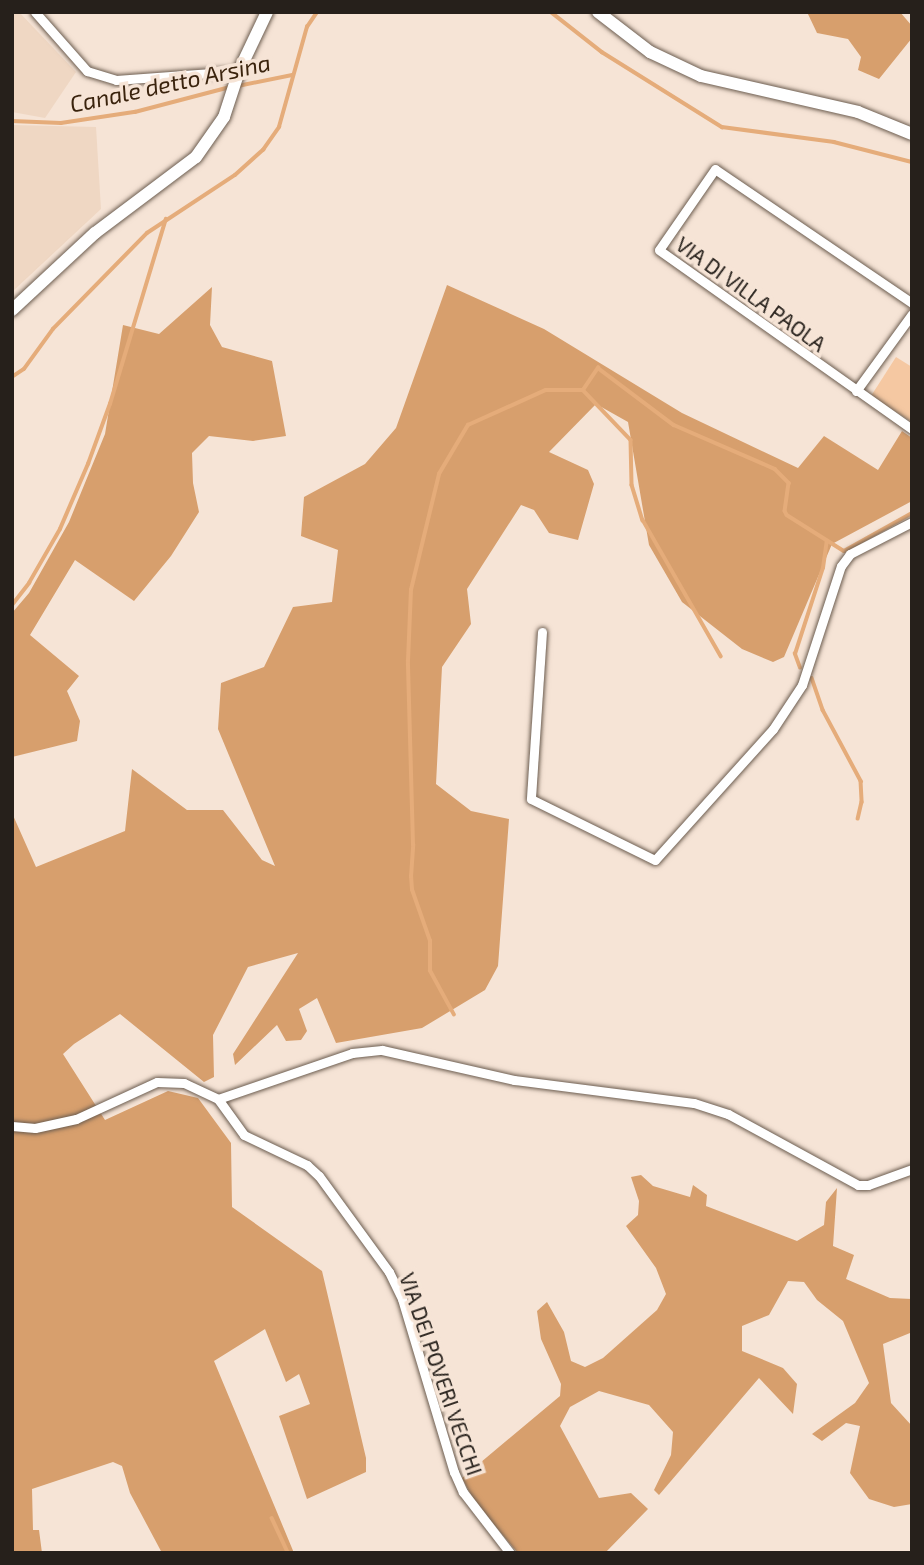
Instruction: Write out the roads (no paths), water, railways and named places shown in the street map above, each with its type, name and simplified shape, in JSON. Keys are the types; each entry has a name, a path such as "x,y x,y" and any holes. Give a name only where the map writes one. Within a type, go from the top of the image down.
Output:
{"main road":[{"path":"12,310 94,233 189,164 218,128 239,71 267,12"},
{"path":"598,12 650,52 701,76 858,112 912,134"}],"street":[{"path":"35,12 87,71 116,80 239,71"},
{"name":"VIA DI VILLA PAOLA","path":"912,303 715,169 659,250 912,429"},
{"path":"856,391 912,314"},
{"path":"542,632 531,799 655,860 773,729 795,696 802,685 841,566 850,554 912,522"},
{"path":"12,1126 35,1128 76,1119 157,1082 184,1083 218,1099 352,1053 382,1050 514,1080 694,1103 728,1114 858,1185 868,1185 912,1169"},
{"name":"VIA DEI POVERI VECCHI","path":"218,1099 244,1135 307,1165 319,1175 389,1272 402,1299 454,1472 463,1492 510,1553"}],"waterway":[{"path":"12,377 24,369 53,329 147,233 235,175 263,150 279,127 307,27 317,12"},
{"path":"551,12 602,52 722,127 834,142 912,162"},
{"name":"Canale detto Arsina","path":"238,86 292,75"},
{"name":"Canale detto Arsina","path":"12,121 61,123 135,112 230,87"},
{"path":"12,605 29,583 60,529 88,464 110,404 166,219"},
{"path":"583,390 598,368 674,425 775,469 789,483 785,511 787,515 844,551 912,513"},
{"path":"454,1015 430,971 430,941 412,890 408,661 411,590 439,474 468,425 546,390 583,390"},
{"path":"583,390 631,440 632,485 643,520 721,656"},
{"path":"800,668 795,654 823,568 827,541"},
{"path":"812,678 823,710 861,781 862,802 858,819"},
{"path":"272,1518 288,1553"}]}
